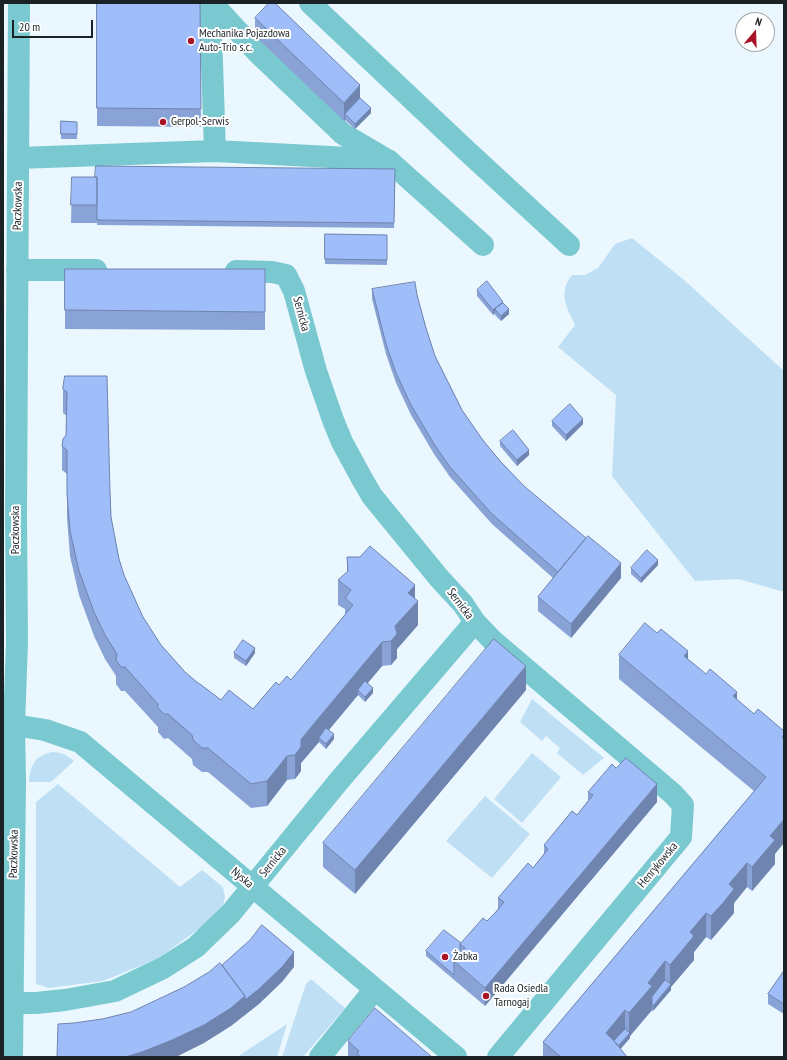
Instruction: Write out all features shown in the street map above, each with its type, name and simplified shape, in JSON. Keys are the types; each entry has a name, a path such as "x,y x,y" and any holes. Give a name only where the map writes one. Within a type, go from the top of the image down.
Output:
{"street":[{"name":"Paczkowska","path":"12,1057 15,780 14,725 17,643 16,508 18,158 11,31 19,3"},
{"path":"211,3 215,151"},
{"path":"211,3 258,53 343,134 388,160 483,245"},
{"path":"310,3 569,245"},
{"path":"18,158 215,151 388,160"},
{"path":"17,270 117,269"},
{"name":"Sernicka","path":"12,1003 36,1003 65,1000 115,990 162,968 196,947 231,913 338,782 475,622 462,604 372,496 358,472 342,442 333,420 316,371 292,283 286,275 272,272 220,270"},
{"name":"Henrykowska","path":"475,622 493,641 673,794 683,805 681,837 498,1057"},
{"name":"Nyska","path":"14,725 45,730 80,742 252,888 456,1057"},
{"path":"320,1057 375,990"}],"shaded area":[{"path":"632,238 684,280 784,371 784,592 739,579 695,581 612,476 616,395 558,347 575,325 566,306 564,294 565,288 572,275 585,275 598,268 615,244"},
{"path":"532,699 604,758 583,775 557,753 560,748 546,736 542,741 520,722"},
{"path":"52,752 64,754 74,761 51,782 29,782 34,762 41,756"},
{"path":"532,753 561,777 522,823 494,799"},
{"path":"58,784 180,887 202,870 223,887 225,898 223,905 203,926 157,959 103,981 49,988 36,984 36,802"},
{"path":"485,796 530,834 492,878 446,841"},
{"path":"311,979 345,1008 303,1057 282,1057 306,984"},
{"path":"287,1024 277,1057 237,1057"}],"building":[{"path":"97,3 200,3 201,109 97,108"},
{"path":"269,3 275,3 360,85 344,103 255,18"},
{"path":"360,98 371,108 355,124 345,114"},
{"path":"61,121 77,122 77,134 61,134"},
{"path":"96,166 395,169 394,223 97,220 97,177 95,177"},
{"path":"72,177 97,177 97,205 71,205"},
{"path":"325,234 387,235 387,260 325,259"},
{"path":"65,269 265,269 265,312 65,310"},
{"path":"487,281 503,302 493,310 477,290"},
{"path":"415,282 417,295 435,356 462,410 482,439 500,461 524,486 586,538 558,572 492,514 450,467 434,444 411,405 396,373 386,344 372,289"},
{"path":"503,303 509,309 501,316 495,309"},
{"path":"65,376 107,376 111,517 119,559 124,575 143,617 161,645 185,672 221,700 229,690 253,709 276,682 279,685 287,676 291,680 353,605 345,598 351,590 338,580 348,571 347,557 360,557 370,546 415,585 408,593 418,601 395,626 397,634 391,641 382,642 302,738 301,747 295,755 287,756 267,781 251,784 208,748 202,748 193,740 192,735 168,714 164,714 158,708 158,704 125,667 121,667 116,660 117,654 105,635 94,612 79,571 70,531 67,494 67,450 62,446 63,439 66,435 67,392 63,389"},
{"path":"570,404 583,419 566,435 552,421"},
{"path":"513,430 529,450 517,460 500,441"},
{"path":"588,536 621,563 571,624 538,597"},
{"path":"647,550 658,560 641,578 631,568"},
{"path":"645,623 657,633 661,629 688,651 684,656 706,674 710,669 737,692 733,696 754,714 758,709 784,731 782,737 784,739 784,819 770,836 775,840 752,867 747,863 729,884 734,889 723,903 711,916 706,913 690,932 694,936 670,965 665,961 648,983 652,986 629,1013 625,1010 606,1033 627,1057 561,1057 543,1042 766,777 619,655"},
{"path":"494,639 526,666 355,870 323,843"},
{"path":"243,640 255,648 246,661 234,653"},
{"path":"365,681 373,688 365,697 358,690"},
{"path":"326,728 334,734 326,744 319,738"},
{"path":"626,758 657,784 485,988 454,961 465,948 460,944 483,918 487,921 496,912 504,902 498,898 528,863 533,868 548,849 544,845 572,811 577,815 593,795 588,792 612,764 616,768"},
{"path":"262,925 294,952 282,967 245,1000 245,996 222,965 250,940"},
{"name":"Żabka","path":"444,930 461,943 460,954 454,961 454,975 426,951"},
{"path":"220,963 245,996 231,1008 204,1025 172,1040 125,1057 57,1057 58,1024 102,1019 131,1012 184,987 209,972"},
{"path":"784,971 784,1004 768,994"},
{"path":"665,980 671,984 653,1006 652,997"},
{"path":"375,1008 432,1057 361,1057 357,1054 359,1051 348,1041"},
{"path":"625,1029 630,1033 618,1046 614,1041"}],"place":[{"name":"Mechanika Pojazdowa Auto-Trio s.c.","path":"191,41"},
{"name":"Gerpol-Serwis","path":"163,122"},
{"name":"Żabka","path":"445,957"},
{"name":"Rada Osiedla Tarnogaj","path":"486,996"}]}
